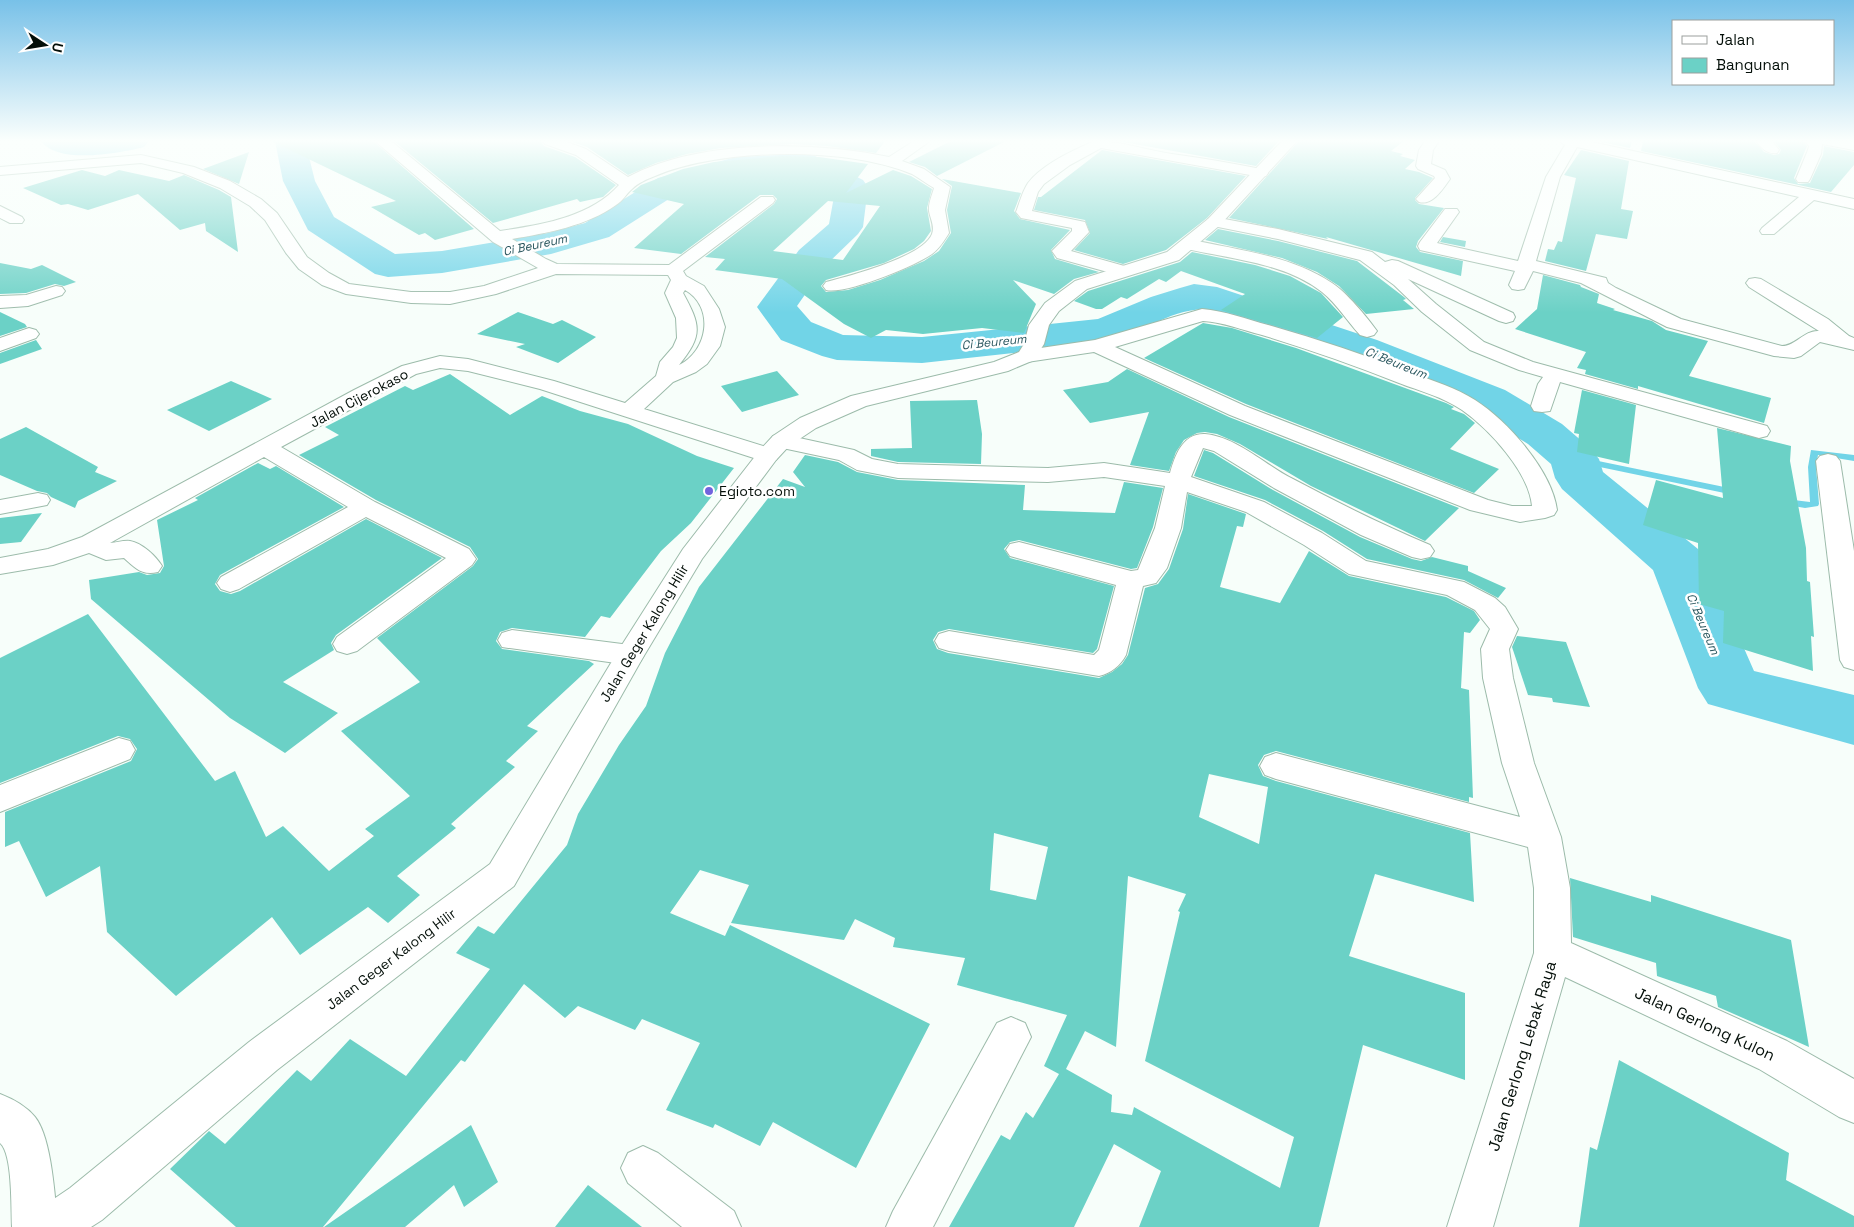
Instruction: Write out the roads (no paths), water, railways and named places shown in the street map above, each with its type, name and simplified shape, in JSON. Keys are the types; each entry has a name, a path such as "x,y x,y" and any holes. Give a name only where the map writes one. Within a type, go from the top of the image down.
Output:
{"street":[{"path":"247,198 266,211 301,262 337,286 346,289 428,298 450,298 469,295 548,266 616,268 677,275 698,290 710,309 715,327 710,346 700,360 689,368 666,378 629,410"},
{"path":"451,198 498,237 548,266"},
{"path":"498,237 561,223 604,207 618,198"},
{"path":"832,286 887,270 905,262 932,244 941,235 942,230 937,209 939,198"},
{"path":"1029,198 1024,212 1027,215 1079,225 1081,232 1061,251 1063,254 1122,271"},
{"name":"Jalan Geger Kalong Hilir","path":"52,1227 86,1204 263,1056 502,875 630,655 692,555 774,448 808,423 859,401 1001,367 1033,342 1052,307 1081,285 1122,271 1163,261 1173,256 1214,222 1237,198"},
{"path":"1518,285 1526,266 1547,198"},
{"path":"1768,231 1807,198"},
{"path":"1822,198 1854,204"},
{"path":"666,378 666,365 684,345 688,328 684,312 674,293 677,275 767,200"},
{"path":"0,211 16,220"},
{"path":"1451,212 1426,246 1584,277 1657,296"},
{"path":"1214,222 1278,234 1366,256 1403,268 1506,317"},
{"path":"1189,244 1288,269 1310,278 1328,288 1367,331"},
{"path":"1366,256 1400,281 1429,308 1477,346 1554,375 1759,432"},
{"path":"1584,277 1610,292 1674,323 1781,352 1794,352 1816,336 1848,342"},
{"path":"1755,283 1827,326 1848,342"},
{"path":"0,302 28,300 56,291"},
{"path":"1033,342 1097,346 1207,315 1300,341 1377,366 1442,392 1467,404 1487,418 1534,473 1546,501 1544,510 1532,515 1523,516 1478,505 1216,401 1137,367 1097,346"},
{"path":"0,345 29,334"},
{"name":"Jalan Cijerokaso","path":"0,566 53,558 91,543 361,394 409,370 440,362 468,364 629,410 774,448 846,455 865,466 898,471 1048,475 1104,470 1179,481 1255,507 1313,539 1358,568 1455,588 1485,604 1495,614 1504,629 1495,649"},
{"path":"1542,406 1548,384 1554,375"},
{"path":"1019,550 1131,580 1146,577 1154,568 1168,528 1173,498 1186,461 1195,443 1204,441 1222,446 1282,483 1370,529 1421,551"},
{"path":"266,448 366,507 460,555 463,559 347,644"},
{"path":"1828,461 1848,557 1854,660"},
{"path":"0,507 38,500"},
{"path":"230,582 366,507"},
{"path":"91,543 106,552 129,549 149,566"},
{"path":"949,641 1099,666 1112,655 1131,580"},
{"path":"512,640 630,655"},
{"name":"Jalan Gerlong Lebak Raya","path":"1470,1227 1553,953 1552,888 1544,837 1518,763 1498,678 1495,649"},
{"path":"0,799 119,750"},
{"path":"1276,766 1544,837"},
{"name":"Jalan Gerlong Kulon","path":"1553,953 1773,1055 1854,1102"},
{"path":"908,1227 1011,1037"},
{"path":"0,1115 21,1134 29,1158 35,1227"},
{"path":"643,1168 718,1227"}],"waterway":[{"name":"Ci Beureum","path":"308,198 320,223 388,266 442,262 551,243 597,230 648,198"},
{"name":"Ci Beureum","path":"850,198 846,227 812,258 777,307 796,331 837,347 922,350 1106,331 1165,305 1194,296 1217,299 1362,349 1489,400 1545,434 1574,459 1580,478 1678,562 1730,688 1854,720"},
{"path":"1785,502 1805,505 1815,504 1812,467 1814,452 1854,458"},
{"path":"1574,459 1734,492"}],"place":[{"name":"Egioto.com","path":"709,491"}]}
